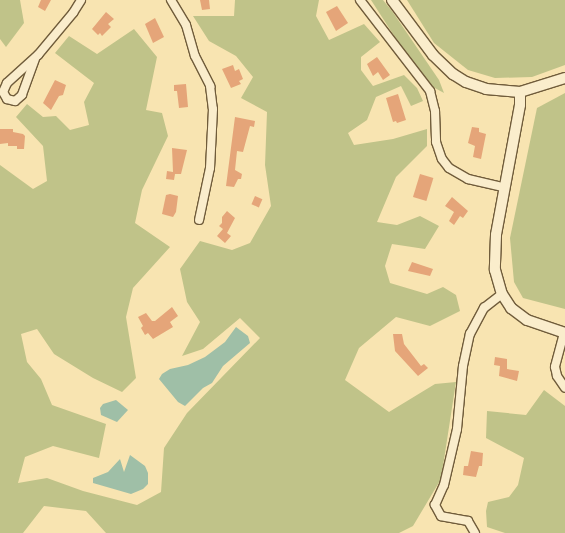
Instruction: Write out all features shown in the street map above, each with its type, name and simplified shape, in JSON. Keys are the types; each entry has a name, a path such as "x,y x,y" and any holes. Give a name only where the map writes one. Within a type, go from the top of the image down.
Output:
{"main road":[{"path":"392,0 433,55 453,74 486,89 520,92 565,78"},
{"path":"520,92 520,105 504,187 494,254 495,270 502,294 511,308 527,320 564,333"}],"street":[{"path":"35,58 22,96 15,101 7,99 3,92 5,85 35,58 66,23 81,0"},
{"path":"171,0 186,25 195,56 210,86 213,109 210,168 199,220"},
{"path":"360,0 430,91 435,111 436,142 442,159 449,168 468,179 504,187"},
{"path":"475,533 465,519 441,516 435,505 440,494 457,429 463,366 470,334 484,308 502,294"},
{"path":"564,333 556,367 557,376 565,388"}],"green space":[{"path":"0,0 20,0 24,23 6,47 0,39"},
{"path":"235,0 319,0 316,16 329,40 364,24 380,42 361,57 361,70 373,86 404,75 417,88 423,101 411,106 401,86 376,97 367,120 348,133 354,145 393,139 427,129 427,146 396,177 377,222 397,225 420,216 439,226 425,249 392,244 385,266 390,283 427,294 443,287 456,295 460,311 430,326 396,317 359,348 345,380 389,412 435,384 456,382 441,479 413,526 399,533 106,533 86,511 44,506 23,533 0,533 0,165 33,189 47,181 43,146 16,117 27,104 43,117 56,116 70,130 89,125 84,102 94,83 55,53 69,36 97,54 134,29 157,57 146,110 162,113 168,136 142,190 135,223 170,247 133,288 126,317 136,378 122,392 93,378 54,354 37,329 21,334 27,362 41,379 52,405 106,424 99,458 53,446 25,457 18,483 47,478 83,491 137,505 161,492 164,448 187,413 260,338 240,318 203,349 182,356 200,322 187,302 180,269 200,241 232,250 250,243 271,206 265,165 267,112 241,98 253,77 236,56 209,41 193,16 234,16"},
{"path":"371,0 383,0 392,11 439,80 444,93 433,87 400,45"},
{"path":"407,0 565,0 565,65 532,77 495,78 468,70 434,43"},
{"path":"565,93 565,309 523,298 514,282 510,238 537,108"},
{"path":"544,390 565,406 565,533 505,533 487,527 486,511 488,502 509,497 518,485 524,458 486,438 487,411 526,415"}],"shaded area":[{"path":"236,327 248,336 250,343 223,366 212,383 203,388 185,406 178,402 159,379 162,374 170,369 188,365 205,357 225,342"},
{"path":"116,400 128,410 117,422 101,415 100,408 103,404"},
{"path":"130,455 145,466 148,473 148,484 143,489 131,494 93,483 93,478 108,472 120,459 124,472"}],"building":[{"path":"41,0 51,0 45,11 38,7"},
{"path":"200,0 209,0 210,9 202,10"},
{"path":"337,6 348,23 336,31 326,12"},
{"path":"106,12 114,19 108,24 111,27 102,36 100,33 98,35 92,29"},
{"path":"155,18 164,37 153,43 145,24"},
{"path":"377,57 390,75 383,80 378,72 373,76 367,64"},
{"path":"233,65 235,71 239,69 243,79 239,81 241,84 231,88 222,69"},
{"path":"55,80 66,85 63,95 59,96 51,110 43,103"},
{"path":"186,84 188,107 179,108 177,91 174,91 174,85"},
{"path":"398,94 406,120 397,123 396,121 393,122 386,98"},
{"path":"235,117 255,121 254,127 250,126 243,152 237,151 235,170 242,174 241,179 238,179 234,187 226,186"},
{"path":"472,127 479,128 479,132 486,134 481,159 473,157 475,146 468,143"},
{"path":"0,129 13,129 13,132 23,134 25,136 24,149 17,149 17,146 8,146 8,143 0,144"},
{"path":"172,148 187,150 181,174 175,174 174,180 166,179 167,171 173,172"},
{"path":"420,174 433,178 426,201 413,197"},
{"path":"166,195 178,196 176,212 173,217 162,214"},
{"path":"255,196 262,199 259,207 251,204"},
{"path":"452,197 468,211 463,218 460,216 454,225 449,221 454,212 445,206"},
{"path":"227,211 235,218 227,233 231,236 225,243 217,236 223,229 219,226 222,223 222,217"},
{"path":"412,262 433,269 430,276 408,271"},
{"path":"172,307 178,316 170,322 173,327 153,339 148,333 145,335 138,317 146,313 152,321 155,321"},
{"path":"393,334 402,334 404,344 421,366 424,364 428,368 418,376 395,351"},
{"path":"495,357 507,359 507,369 519,371 517,381 499,376 500,366 494,365"},
{"path":"471,451 483,453 482,466 479,466 476,477 463,475 464,466 468,466"}]}
